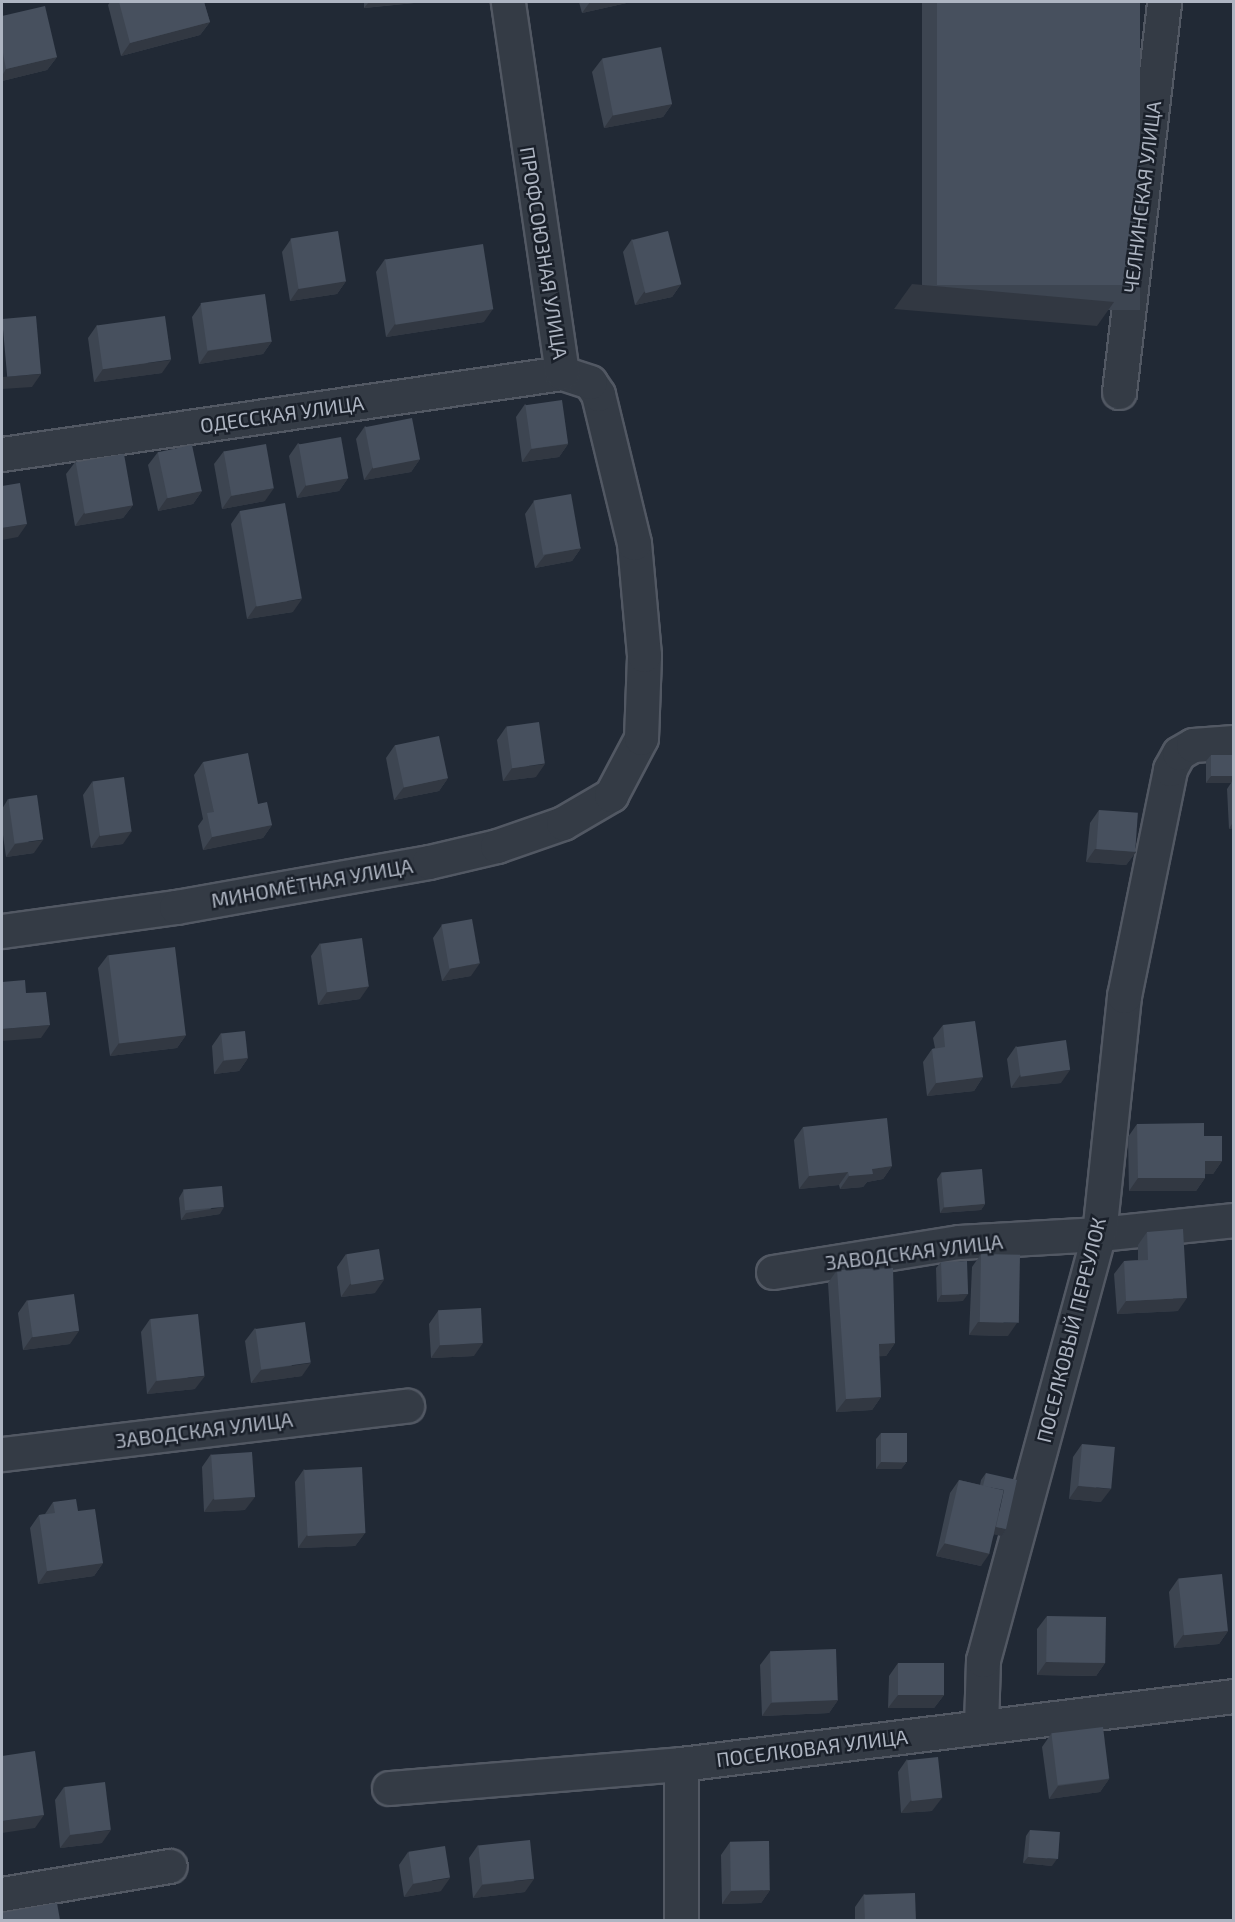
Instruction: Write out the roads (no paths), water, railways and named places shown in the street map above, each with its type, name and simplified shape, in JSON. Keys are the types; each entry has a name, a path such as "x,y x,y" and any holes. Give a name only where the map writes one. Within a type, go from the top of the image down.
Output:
{"street":[{"name":"ПРОФСОЮЗНАЯ УЛИЦА","path":"508,2 562,373 590,382 598,394 634,543 644,656 641,738 611,795"},
{"name":"ЧЕЛНИНСКАЯ УЛИЦА","path":"1119,392 1164,2"},
{"name":"ОДЕССКАЯ УЛИЦА","path":"2,454 562,373"},
{"name":"ПОСЕЛКОВЫЙ ПЕРЕУЛОК","path":"981,1727 983,1660 1099,1234 1124,996 1170,769 1179,753 1193,746 1233,742"},
{"name":"МИНОМЁТНАЯ УЛИЦА","path":"2,931 176,907 429,862 498,846 562,823 611,795"},
{"name":"ЗАВОДСКАЯ УЛИЦА","path":"773,1272 959,1242 1099,1234 1233,1220"},
{"name":"ЗАВОДСКАЯ УЛИЦА","path":"2,1454 407,1406"},
{"name":"ПОСЕЛКОВАЯ УЛИЦА","path":"389,1788 681,1764 1233,1695"},
{"path":"681,1764 681,1920"},
{"path":"2,1894 170,1866"}]}
